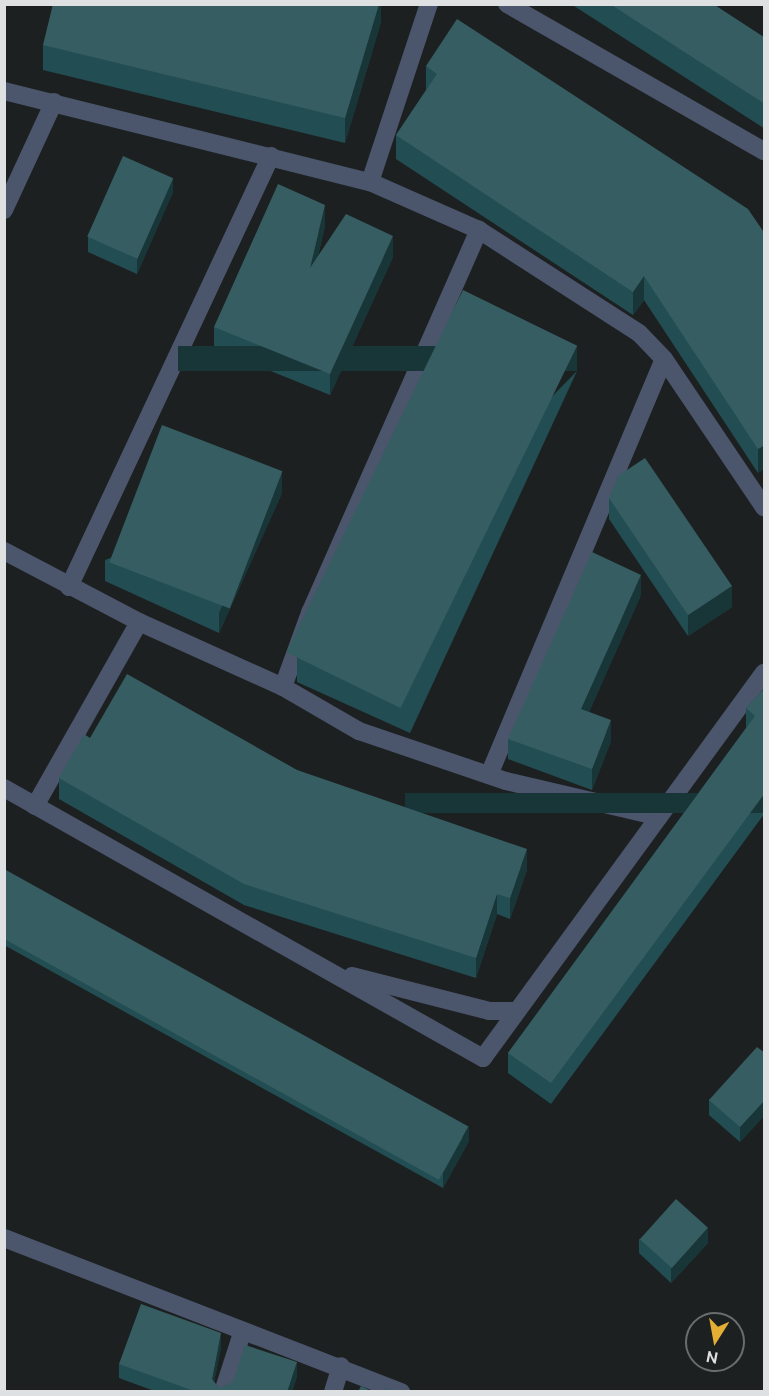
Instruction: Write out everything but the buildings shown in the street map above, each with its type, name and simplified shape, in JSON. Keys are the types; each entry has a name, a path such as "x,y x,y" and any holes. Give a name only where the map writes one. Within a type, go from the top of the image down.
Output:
{"street":[{"path":"370,182 429,4"},
{"path":"507,4 765,151"},
{"path":"4,91 370,182 479,230 639,333 664,359 765,507"},
{"path":"4,210 54,102"},
{"path":"69,587 271,156"},
{"path":"284,687 310,614 479,230"},
{"path":"489,775 664,359"},
{"path":"4,551 139,622 284,687 359,731 489,775 659,817"},
{"path":"35,806 139,622"},
{"path":"4,788 483,1058 765,672"},
{"path":"333,972 489,1011 517,1011"},
{"path":"4,1238 242,1333 341,1366 401,1392"},
{"path":"223,1392 242,1333"},
{"path":"333,1392 341,1366"}]}
